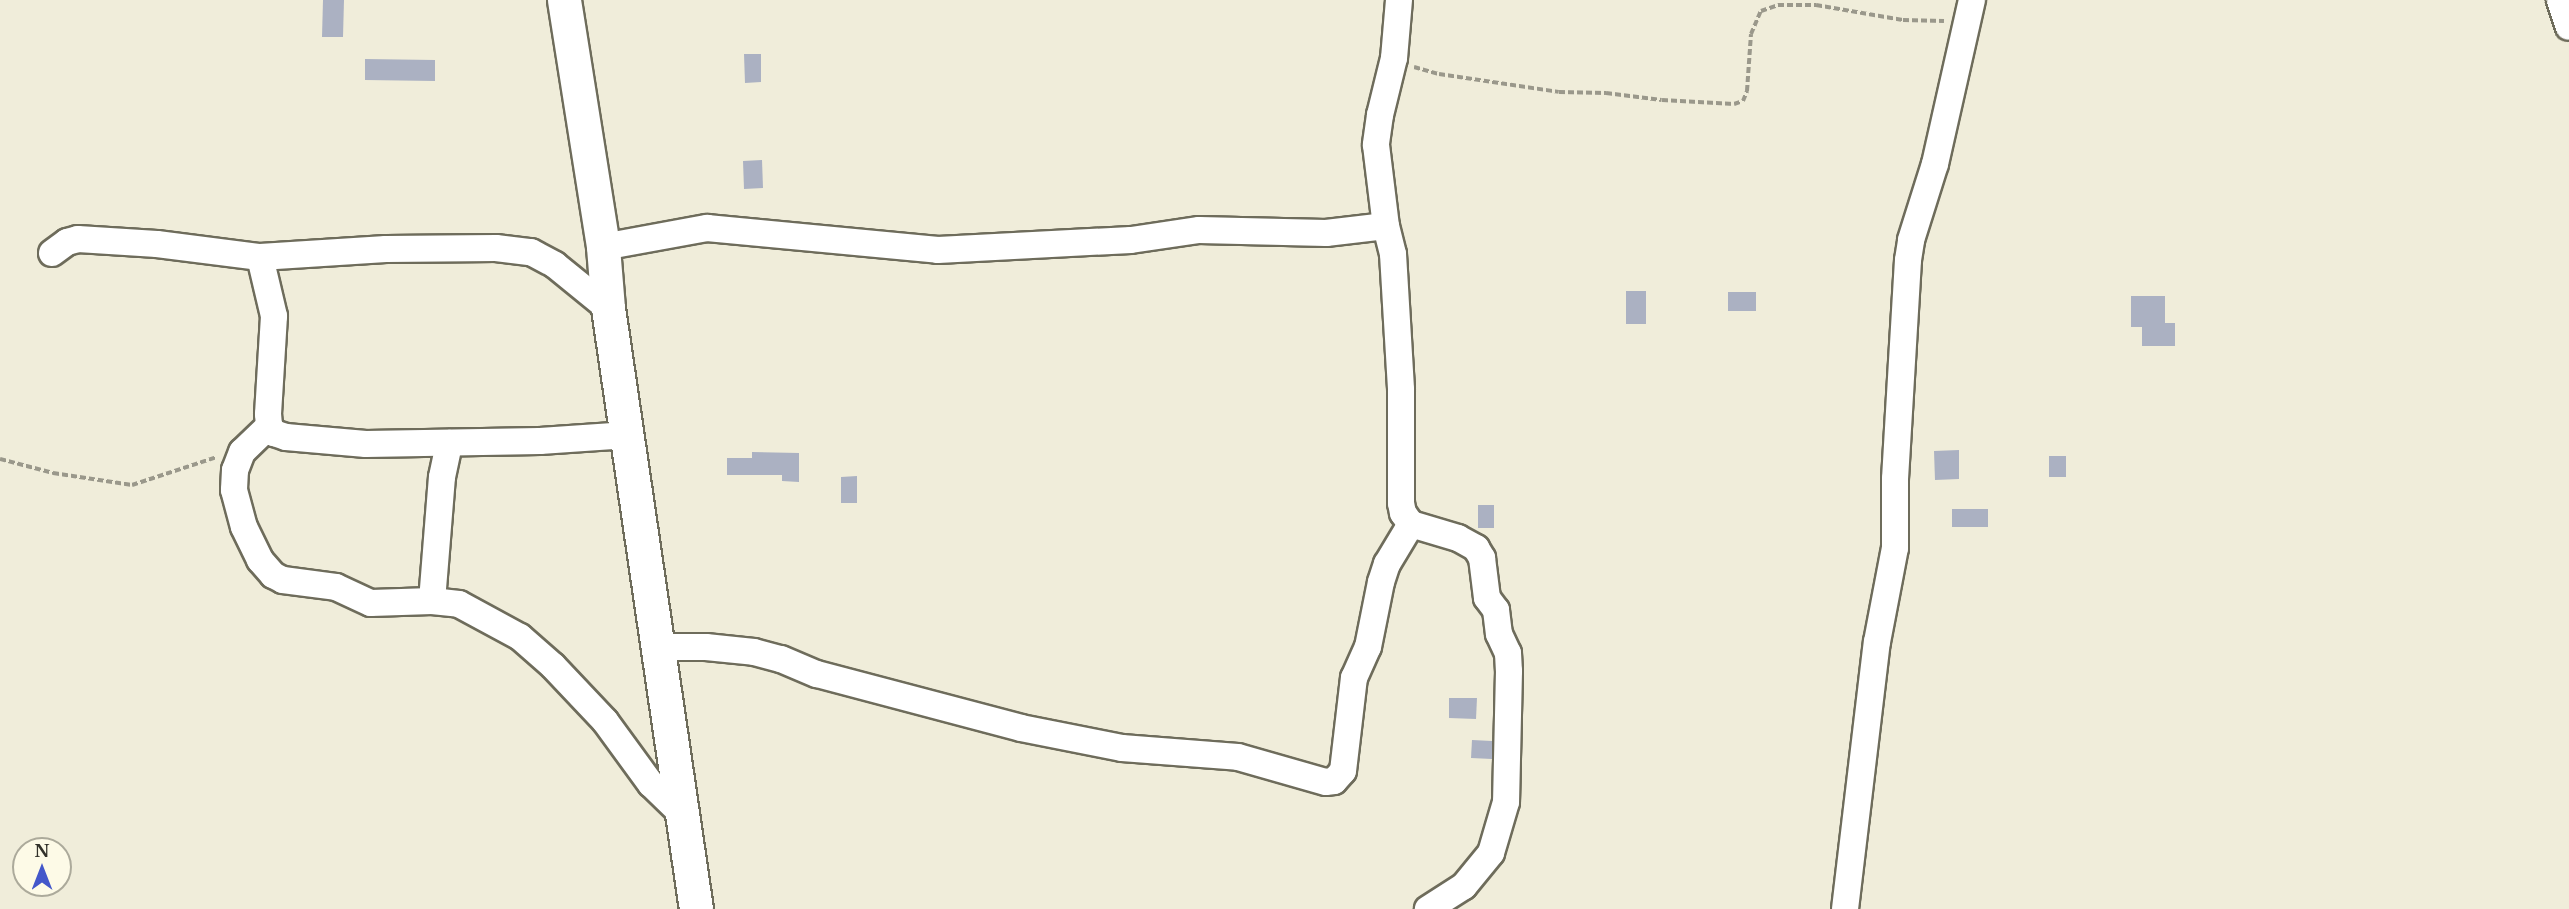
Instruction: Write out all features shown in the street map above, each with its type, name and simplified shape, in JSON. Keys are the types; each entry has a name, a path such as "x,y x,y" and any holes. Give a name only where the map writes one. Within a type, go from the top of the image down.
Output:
{"main road":[{"path":"564,0 603,247 608,308 696,909"}],"street":[{"path":"1399,0 1394,58 1380,115 1376,145 1386,225 1393,254 1401,390 1401,503 1403,513 1412,524 1458,538 1476,548 1482,558 1487,598 1496,610 1499,634 1508,653 1506,802 1491,853 1464,886 1428,909"},
{"path":"2560,0 2569,27"},
{"path":"1845,909 1877,642 1895,548 1895,479 1908,260 1911,240 1935,164 1970,11"},
{"path":"603,247 707,228 938,250 1131,240 1199,230 1326,233 1386,225"},
{"path":"52,253 67,242 78,239 157,244 260,257 386,249 496,248 531,252 555,265 608,308"},
{"path":"260,257 274,316 269,426 274,433 286,437 366,444 449,443 628,435"},
{"path":"269,426 242,452 236,470 234,490 244,527 260,560 273,575 283,580 336,587 371,603 432,601 459,604 520,638 553,666 605,721 651,783 684,816"},
{"path":"432,601 442,477 449,443"},
{"path":"656,647 706,647 754,652 781,659 817,674 1021,728 1122,748 1238,757 1273,765 1314,780 1334,781 1343,771 1354,678 1373,628 1381,582 1399,541 1412,524"}],"path":[{"path":"1394,58 1439,74 1559,92 1606,93 1662,100 1734,104 1743,101 1747,91 1751,34 1761,11 1778,5 1816,5 1903,20 1970,11"},
{"path":"0,459 53,473 132,485 187,465 242,452"}],"building":[{"path":"323,0 344,0 343,37 322,37"},
{"path":"744,54 761,54 761,82 745,83"},
{"path":"365,59 435,60 435,81 365,80"},
{"path":"762,160 763,188 744,189 743,161"},
{"path":"1626,291 1646,291 1646,324 1626,324"},
{"path":"1728,292 1756,292 1756,311 1728,311"},
{"path":"2131,296 2165,296 2165,323 2175,323 2175,346 2142,346 2142,327 2131,327"},
{"path":"1959,450 1959,479 1935,480 1934,451"},
{"path":"752,452 799,453 799,482 782,481 782,475 727,475 727,458 752,458"},
{"path":"2049,456 2066,456 2066,477 2049,477"},
{"path":"857,476 857,503 841,503 841,477"},
{"path":"1478,505 1494,505 1494,528 1478,528"},
{"path":"1952,509 1988,509 1988,527 1952,527"},
{"path":"1449,698 1477,698 1476,719 1449,718"},
{"path":"1472,740 1492,741 1492,759 1471,758"}]}
